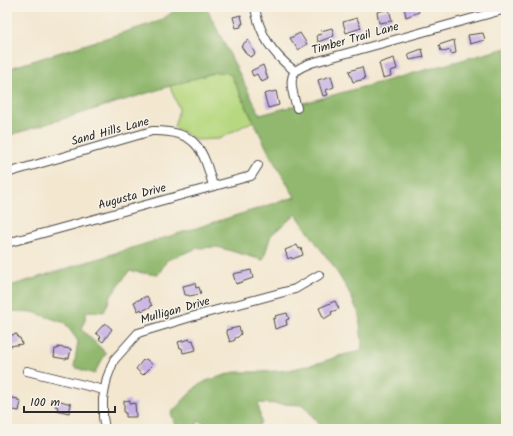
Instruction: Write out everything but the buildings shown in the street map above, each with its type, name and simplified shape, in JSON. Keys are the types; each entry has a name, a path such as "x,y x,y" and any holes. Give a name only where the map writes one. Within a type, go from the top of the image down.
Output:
{"street":[{"path":"255,7 257,20 268,45 278,57 295,71 292,89 297,108"},
{"name":"Timber Trail Lane","path":"295,71 311,63 327,58 506,9"},
{"name":"Sand Hills Lane","path":"7,173 152,131 168,130 182,134 194,142 202,152 213,186"},
{"name":"Augusta Drive","path":"7,243 251,176 258,165"},
{"name":"Mulligan Drive","path":"105,429 103,418 103,399 107,378 114,360 138,333 295,288 319,275"},
{"path":"27,371 104,390"}],"green space":[{"path":"184,7 206,7 260,115 506,48 506,429 351,429 346,427 345,429 320,429 320,425 303,405 258,403 261,422 256,429 211,429 207,424 198,421 196,429 177,429 171,413 196,387 206,381 235,372 289,370 361,351 362,343 359,314 348,290 332,264 296,214 271,235 263,260 217,247 198,248 167,260 158,275 129,271 111,296 104,312 87,311 82,330 106,353 94,374 74,367 78,341 65,323 33,312 7,311 7,287 295,197 271,157 231,75 225,72 216,72 7,136 7,69 160,21 174,11"},
{"path":"216,72 225,72 231,75 253,121 219,139 196,140 174,127 179,109 170,86"}]}
